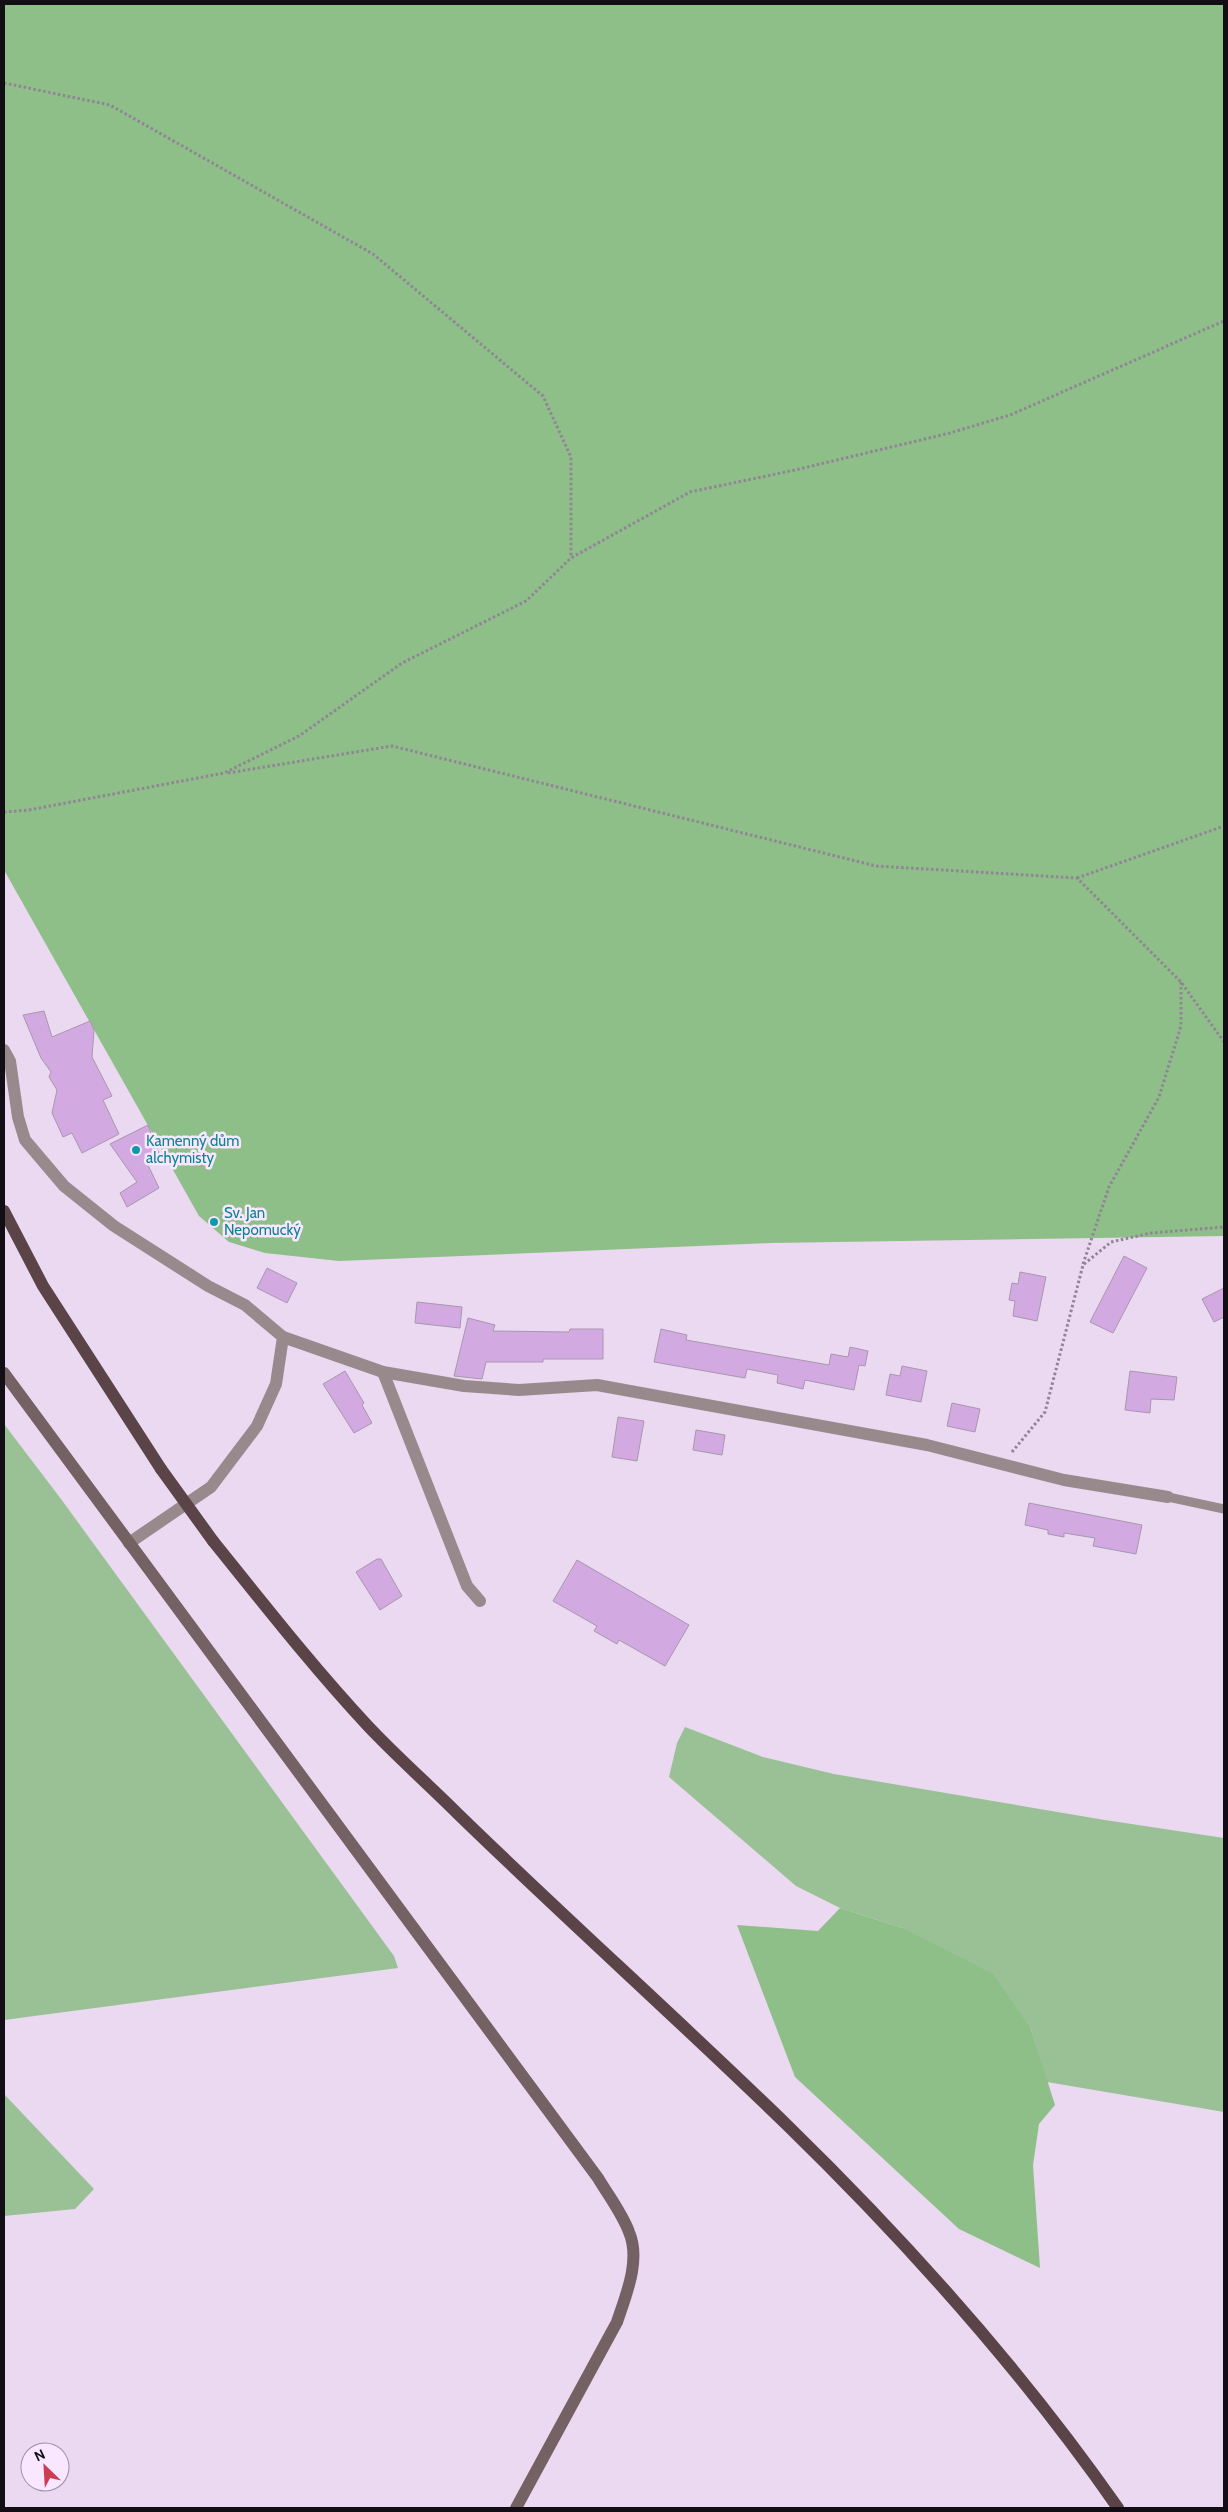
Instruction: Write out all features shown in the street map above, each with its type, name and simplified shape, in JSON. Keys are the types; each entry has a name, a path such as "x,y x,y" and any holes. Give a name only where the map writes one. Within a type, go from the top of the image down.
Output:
{"main road":[{"path":"4,1211 44,1286 161,1468 213,1541 286,1631 368,1725 547,1901 785,2123 916,2257 1022,2379 1085,2461 1118,2508"}],"street":[{"path":"4,1050 10,1061 9,1082 25,1140 64,1186 114,1226 208,1286 245,1305 283,1337 383,1372 464,1386 519,1390 597,1385 927,1445 1064,1480 1168,1497"},
{"path":"129,1543 211,1487 258,1426 276,1384 283,1337"},
{"path":"383,1372 466,1586 480,1601"},
{"path":"4,1373 598,2178 630,2233 633,2261 628,2290 617,2322 516,2508"}],"lane":[{"path":"1168,1497 1224,1509"}],"path":[{"path":"4,83 110,104 373,254 543,396 571,457 571,558"},
{"path":"224,773 299,736 402,663 526,601 571,558 690,492 795,470 950,433 1010,414 1224,321"},
{"path":"4,812 29,810 224,773 392,746 876,866 1077,878 1224,826"},
{"path":"1077,878 1181,982 1224,1042"},
{"path":"1002,1464 1045,1412 1083,1265 1109,1186 1159,1097 1181,1026 1181,982"},
{"path":"1083,1265 1111,1242 1151,1233 1224,1228"}],"green space":[{"path":"4,4 1224,4 1224,1236 771,1243 339,1261 265,1253 229,1242 199,1216 4,870"},
{"path":"4,1424 61,1499 394,1956 398,1968 4,2020"},
{"path":"685,1727 763,1757 834,1774 1105,1820 1224,1838 1224,2112 1047,2082 1031,2029 903,1928 840,1908 796,1886 669,1777 677,1743"},
{"path":"840,1908 903,1928 993,1974 1031,2029 1055,2105 1039,2124 1033,2165 1040,2268 959,2229 795,2077 737,1925 818,1931"},
{"path":"4,2094 94,2189 75,2209 4,2216"}],"building":[{"path":"44,1011 52,1037 90,1021 94,1030 92,1057 112,1096 103,1100 119,1134 82,1153 72,1133 63,1137 52,1113 57,1090 49,1077 51,1072 41,1058 23,1015"},
{"name":"Kamenný dům alchymisty","path":"148,1125 160,1156 147,1163 159,1188 127,1207 120,1193 137,1182 110,1144"},
{"path":"1124,1256 1147,1268 1113,1333 1090,1322"},
{"path":"267,1268 297,1283 287,1303 257,1288"},
{"path":"1020,1272 1046,1277 1037,1321 1013,1316 1015,1301 1009,1300 1012,1283 1018,1284"},
{"path":"1224,1288 1224,1317 1214,1322 1202,1299"},
{"path":"417,1302 462,1307 460,1328 415,1323"},
{"path":"468,1318 495,1325 493,1331 569,1332 570,1329 603,1329 603,1359 543,1359 543,1362 486,1362 482,1379 454,1376"},
{"path":"661,1329 687,1335 686,1340 829,1365 831,1354 848,1357 850,1347 868,1351 865,1366 859,1365 854,1390 805,1380 803,1389 777,1383 778,1375 747,1369 745,1378 654,1362"},
{"path":"902,1366 927,1371 921,1402 886,1395 890,1374 900,1376"},
{"path":"345,1371 364,1403 362,1405 372,1423 354,1433 323,1384"},
{"path":"1130,1371 1177,1377 1174,1400 1151,1399 1150,1413 1125,1410"},
{"path":"952,1403 980,1409 975,1432 947,1426"},
{"path":"618,1417 644,1421 637,1461 612,1457"},
{"path":"696,1430 725,1435 722,1455 693,1450"},
{"path":"1029,1503 1142,1525 1136,1554 1093,1546 1095,1538 1064,1533 1064,1537 1048,1534 1048,1530 1025,1525"},
{"path":"377,1559 381,1559 402,1596 380,1610 356,1572"},
{"path":"577,1560 689,1625 665,1666 619,1640 617,1644 594,1631 597,1626 553,1601"}],"place":[{"name":"Kamenný dům alchymisty","path":"136,1150"},
{"name":"Sv. Jan Nepomucký","path":"214,1222"}]}
